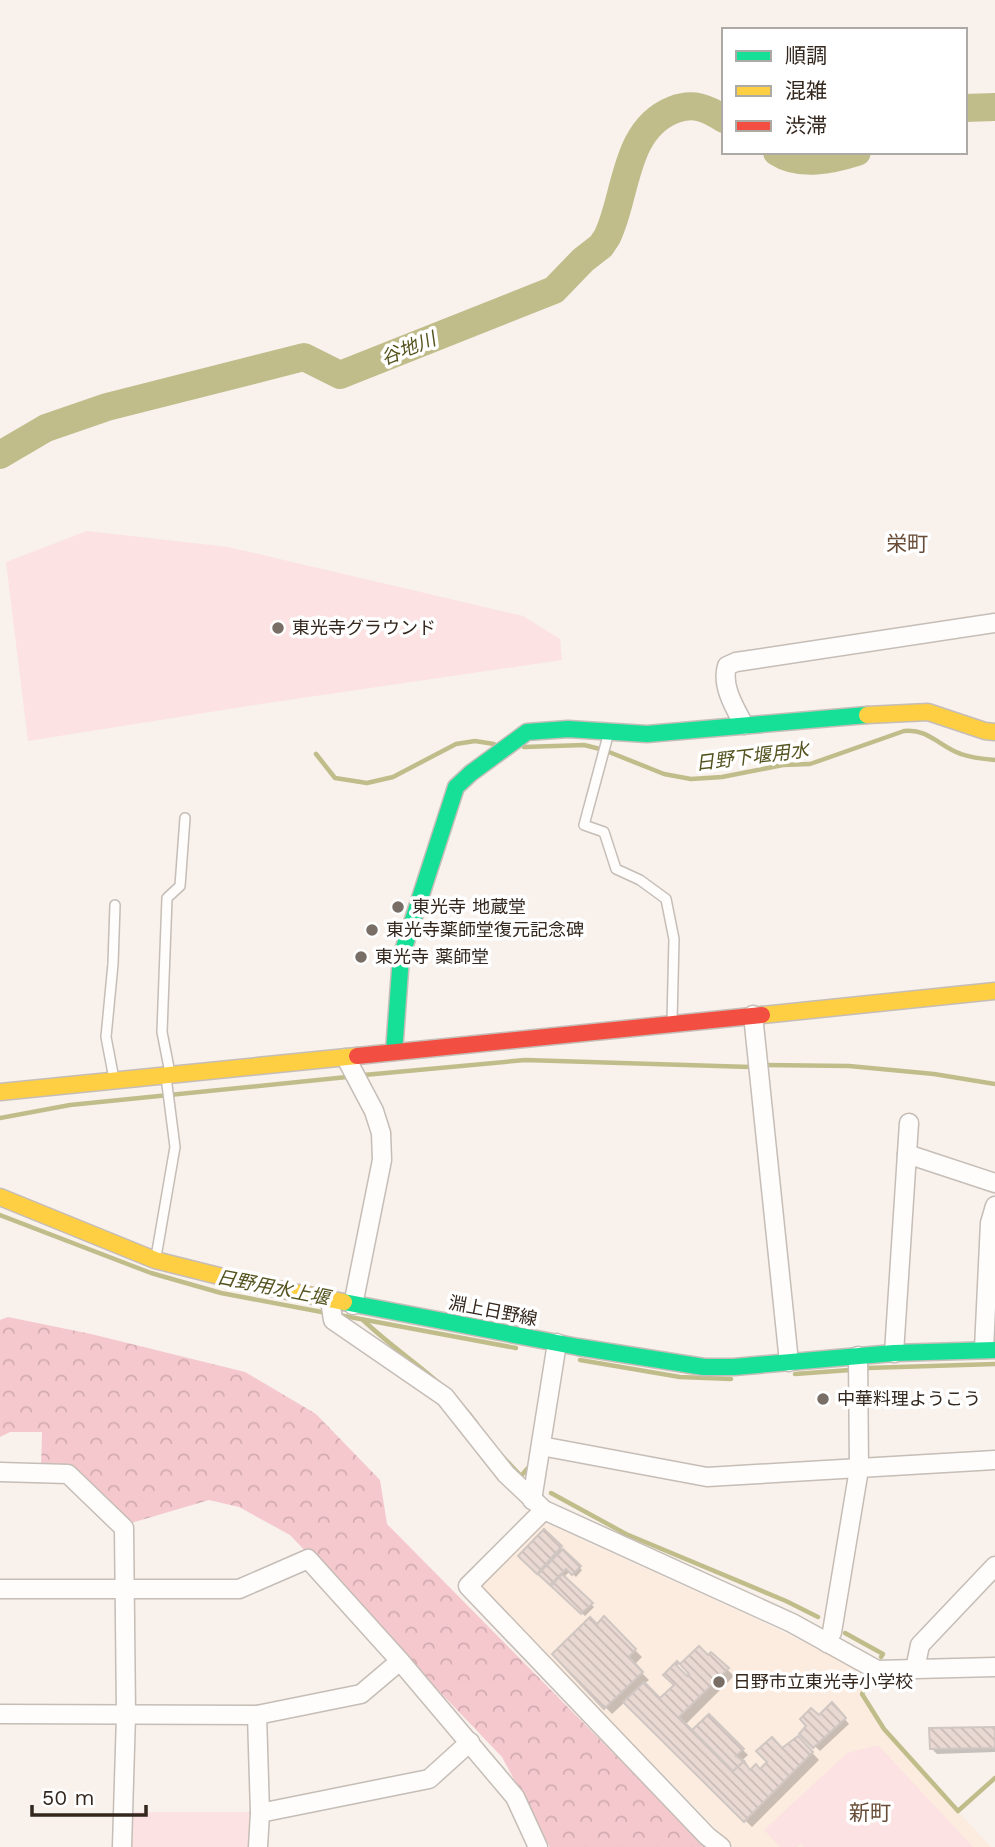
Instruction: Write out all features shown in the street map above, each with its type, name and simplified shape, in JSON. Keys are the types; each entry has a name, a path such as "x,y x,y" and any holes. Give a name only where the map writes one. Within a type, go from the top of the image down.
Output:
{"main road":[{"path":"394,1052 401,957 456,787 527,732 568,729 608,738 841,716 928,712 985,732 995,732"},
{"path":"0,1092 995,991"},
{"name":"淵上日野線","path":"0,1197 155,1260 247,1283 557,1343 704,1367 989,1349"}],"street":[{"path":"744,725 733,705 726,681 727,666 736,662 995,623"},
{"path":"753,1015 789,1362"},
{"path":"346,1058 374,1111 381,1133 382,1160 353,1305"},
{"path":"894,1353 909,1123"},
{"path":"907,1154 995,1183"},
{"path":"989,1349 990,1223 995,1206"},
{"path":"330,1300 334,1320 445,1397 491,1456 538,1505 792,1623 877,1670 995,1667"},
{"path":"557,1343 541,1446 538,1505 468,1586 721,1847"},
{"path":"827,1643 832,1633 859,1469 858,1356"},
{"path":"541,1446 707,1477 995,1460"},
{"path":"0,1472 68,1474 124,1528 126,1715 122,1847"},
{"path":"0,1589 239,1589 308,1559 400,1661 515,1797 538,1847"},
{"path":"915,1669 920,1646 995,1566"},
{"path":"0,1714 257,1715 361,1694 400,1661"},
{"path":"257,1715 260,1813 258,1847"},
{"path":"260,1813 429,1779 470,1742"}],"lane":[{"path":"608,738 584,825 604,832 616,869 640,880 666,898 674,939 672,1023"},
{"path":"155,1260 175,1147 162,1032 167,898 180,886 185,818"},
{"path":"114,1081 106,1037 111,1001 115,905"}],"shaded area":[{"name":"東光寺グラウンド","path":"87,531 228,547 523,616 560,639 562,660 28,741 6,562"},
{"name":"日野市立東光寺小学校","path":"543,1522 871,1671 859,1694 884,1731 991,1847 734,1847 553,1661 477,1588"},
{"path":"878,1745 973,1847 804,1847 801,1844 797,1847 780,1847 764,1830 847,1753"},
{"path":"131,1812 251,1812 251,1847 131,1847"}],"green space":[{"path":"8,1317 91,1334 245,1372 316,1414 380,1480 387,1524 706,1847 550,1847 502,1757 290,1535 239,1507 209,1500 131,1523 69,1470 41,1469 42,1432 10,1432 0,1437 0,1320"}],"building":[{"path":"544,1529 562,1546 537,1574 518,1556"},
{"path":"563,1549 581,1566 572,1575 566,1569 550,1585 538,1574"},
{"path":"562,1574 593,1603 581,1614 551,1586"},
{"path":"604,1616 636,1649 629,1657 643,1672 604,1709 552,1654 590,1617 597,1624"},
{"path":"699,1646 708,1655 711,1652 729,1668 679,1717 733,1771 744,1761 750,1770 756,1764 760,1769 767,1762 756,1751 772,1737 782,1748 798,1736 813,1752 744,1822 623,1702 644,1682 660,1698 674,1685 663,1675 677,1661 679,1663 676,1665 687,1676 689,1674 680,1664"},
{"path":"832,1702 846,1718 813,1748 799,1734 806,1726 800,1719 811,1708 819,1715"},
{"path":"709,1714 744,1749 736,1756 744,1761 733,1771 692,1730"},
{"path":"995,1727 995,1748 930,1749 929,1728"}],"waterway":[{"name":"谷地川","path":"0,455 46,428 107,407 304,357 340,375 554,290 601,246 607,237 635,148 644,133 657,120 673,110 687,106 706,109 722,118"},
{"name":"谷地川","path":"967,108 995,107"},
{"name":"谷地川","path":"781,154 806,161 849,154"},
{"name":"日野下堰用水","path":"524,747 584,745 604,750 664,774 691,779 722,777 783,765 810,764 904,731 920,732 965,755 995,760"},
{"name":"日野下堰用水","path":"316,754 335,778 367,783 393,777 456,744 475,741 494,744"},
{"path":"364,1075 525,1060 750,1067"},
{"path":"764,1065 849,1066 934,1074 995,1084"},
{"path":"0,1118 70,1105 347,1077"},
{"name":"日野用水上堰","path":"0,1215 151,1273 221,1293 327,1313"},
{"name":"日野用水上堰","path":"339,1315 516,1348"},
{"path":"363,1320 437,1381 477,1424"},
{"name":"日野用水上堰","path":"580,1360 680,1377 731,1379"},
{"name":"日野用水上堰","path":"867,1368 995,1364"},
{"name":"日野用水上堰","path":"795,1374 850,1370"},
{"path":"502,1456 521,1476 527,1469"},
{"path":"551,1493 626,1534 818,1617"},
{"path":"845,1633 883,1654 881,1657"},
{"path":"869,1681 862,1694 884,1729 958,1811 995,1778"}],"traffic: fast":[{"path":"394,1052 401,957 456,787 527,732 568,729 647,734 867,715"},
{"path":"344,1302 578,1347 704,1367 734,1367 894,1353 995,1350"}],"traffic: slow":[{"path":"867,715 928,712 995,732"},
{"path":"762,1015 995,991"},
{"path":"0,1092 357,1056"},
{"path":"0,1197 155,1260 247,1283 344,1302"}],"traffic: jam":[{"path":"357,1056 762,1015"}],"place":[{"name":"東光寺グラウンド","path":"278,628"},
{"name":"東光寺 地蔵堂","path":"398,907"},
{"name":"東光寺薬師堂復元記念碑","path":"372,930"},
{"name":"東光寺 薬師堂","path":"361,957"},
{"name":"中華料理ようこう","path":"823,1399"},
{"name":"日野市立東光寺小学校","path":"719,1682"}],"district":[{"name":"栄町","path":"907,544"},
{"name":"新町","path":"870,1813"}]}
